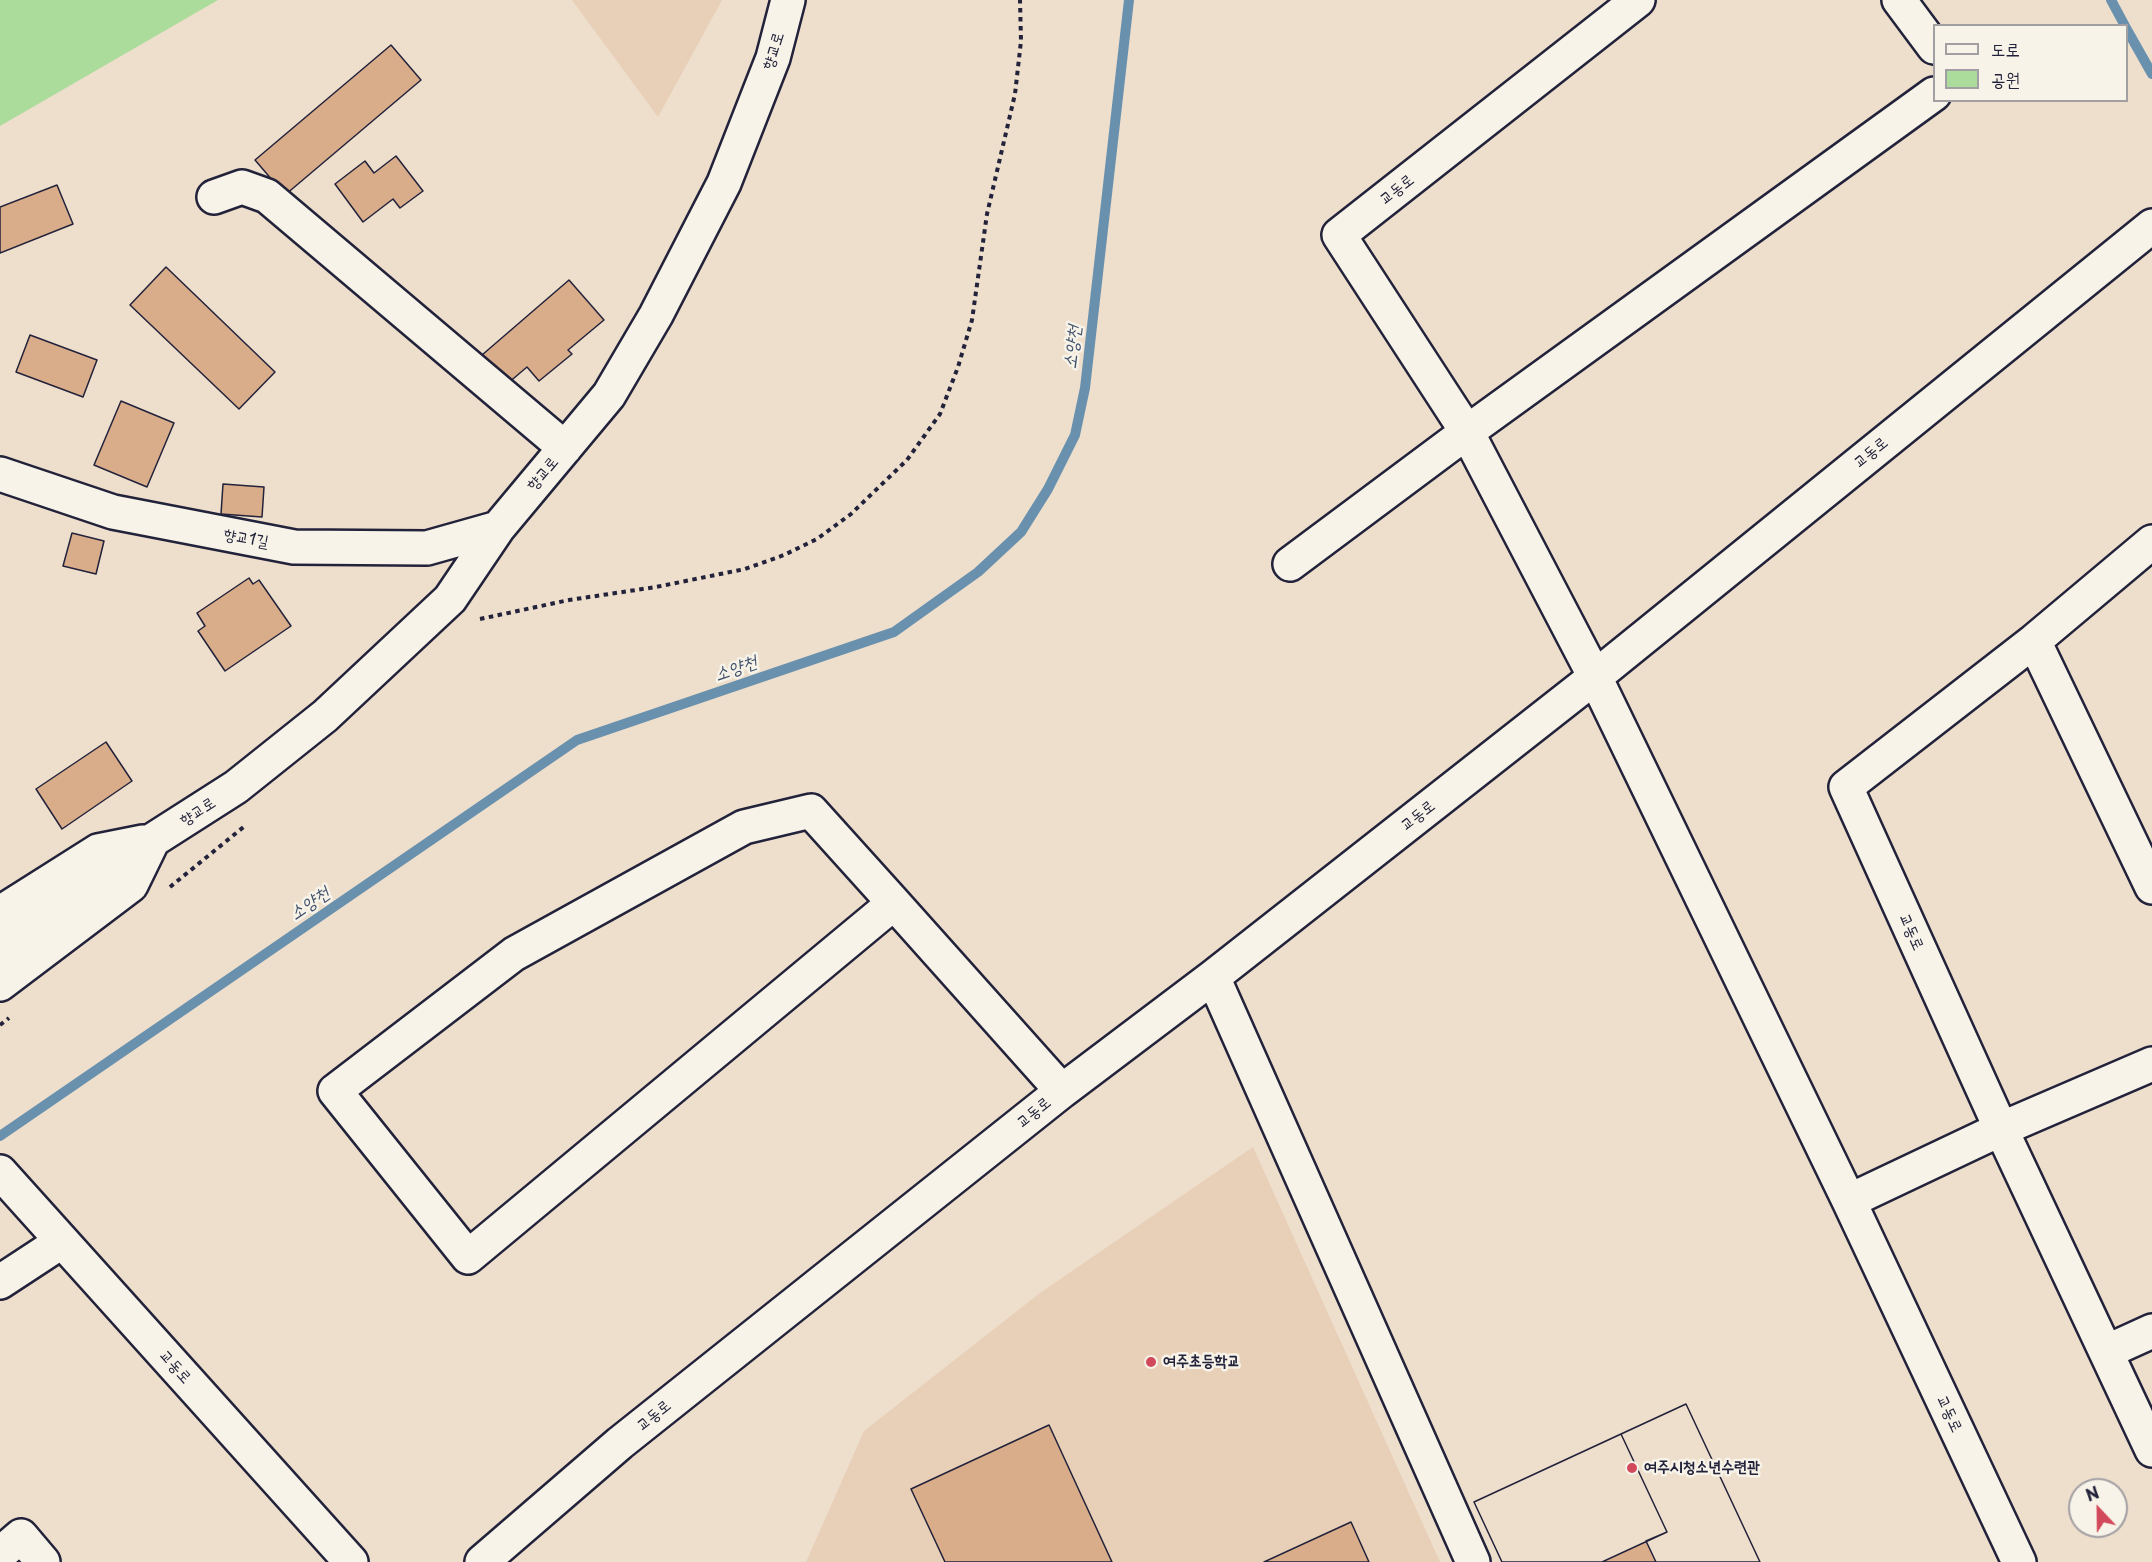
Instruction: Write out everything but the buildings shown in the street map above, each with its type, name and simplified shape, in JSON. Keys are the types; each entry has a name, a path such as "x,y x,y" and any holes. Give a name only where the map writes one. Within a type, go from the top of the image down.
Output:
{"street":[{"name":"향교로","path":"0,948 153,840 236,787 325,716 378,669 450,599 498,528 609,395 656,315 724,183 773,58 788,0"},
{"name":"교동로","path":"1638,0 1340,236 1467,432 1595,677 1849,1201 2019,1562"},
{"path":"1899,0 1933,44"},
{"path":"1290,564 1467,432 1933,95"},
{"path":"214,197 242,187 267,196 565,448"},
{"name":"교동로","path":"482,1562 620,1443 1062,1091 1213,977 1595,677 2149,228"},
{"name":"향교1길","path":"0,474 113,512 294,547 427,548 498,528"},
{"name":"교동로","path":"2152,542 2034,641 1846,787 2001,1129 2152,1450"},
{"path":"2034,641 2152,887"},
{"path":"894,903 468,1257 335,1091 514,954 744,827 812,811 1062,1091"},
{"path":"0,913 98,851 153,840"},
{"path":"0,984 130,885 153,840"},
{"path":"1213,977 1473,1562"},
{"path":"1849,1201 2001,1129 2152,1064"},
{"name":"교동로","path":"0,1172 351,1562"},
{"path":"0,1282 54,1234"},
{"path":"2106,1352 2152,1331"},
{"path":"0,1554 21,1536 43,1562"}],"path":[{"path":"474,620 569,600 656,587 745,569 784,555 817,539 851,514 907,460 940,414 958,367 972,320 989,204 1015,94 1021,41 1020,0"},
{"path":"166,890 250,822"},
{"path":"0,1025 18,1010"}],"shaded area":[{"path":"572,0 722,0 658,117"},
{"name":"여주초등학교","path":"1253,1147 1440,1562 806,1562 864,1431 1040,1293"}],"green space":[{"path":"0,0 218,0 0,126"}],"waterway":[{"name":"소양천","path":"0,1136 577,740 894,632 978,572 1021,532 1048,489 1075,435 1085,388 1129,0"},
{"path":"2111,0 2124,24"},
{"path":"2128,32 2152,74"}],"place":[{"name":"여주초등학교","path":"1151,1362"},
{"name":"여주시청소년수련관","path":"1632,1468"}]}
